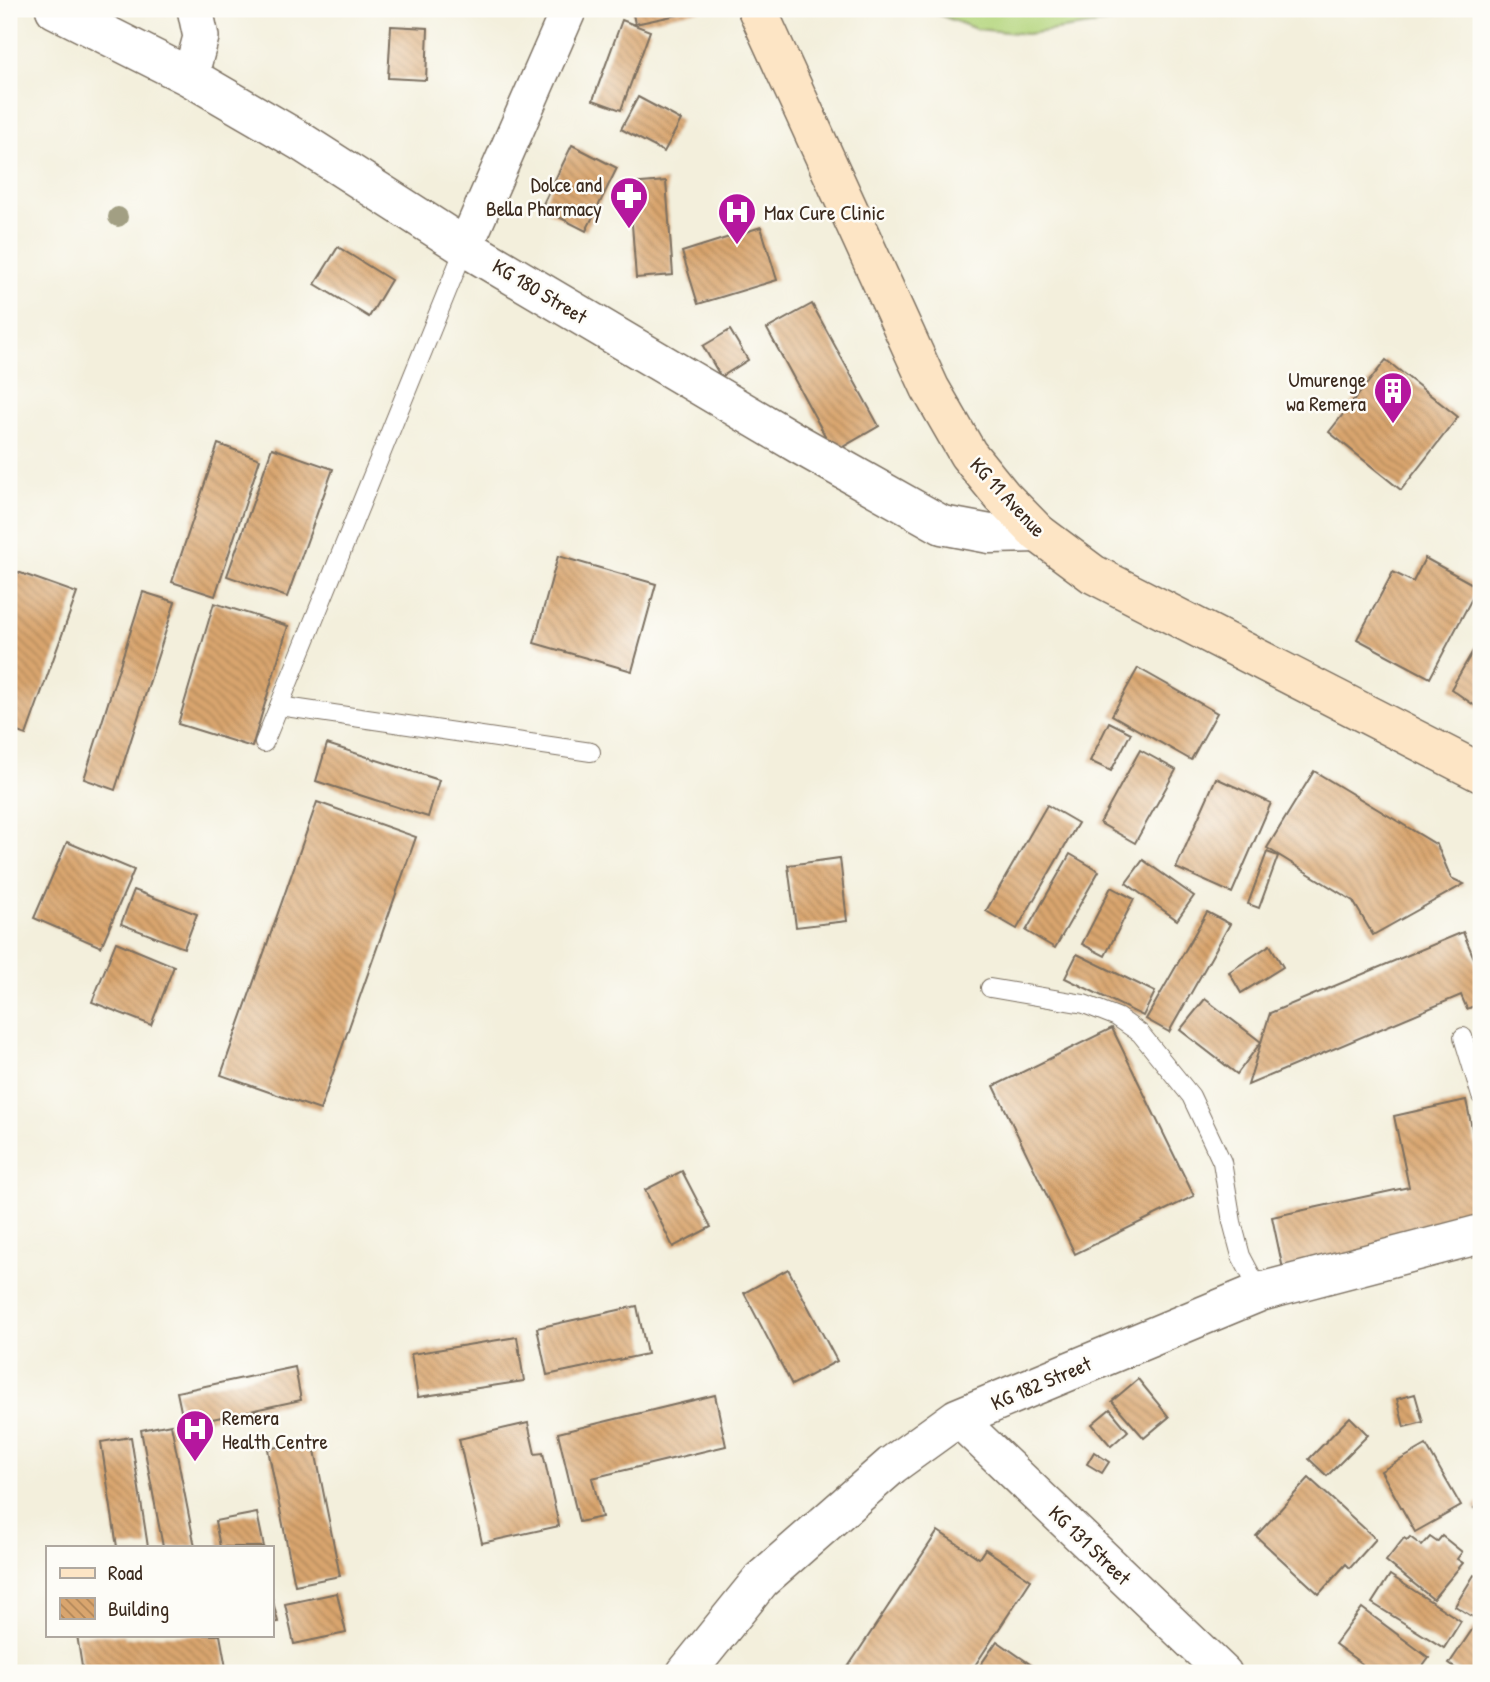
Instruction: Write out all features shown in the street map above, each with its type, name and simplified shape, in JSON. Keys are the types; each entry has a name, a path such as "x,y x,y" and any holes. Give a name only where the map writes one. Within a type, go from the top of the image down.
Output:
{"main road":[{"name":"KG 11 Avenue","path":"757,9 930,388 968,454 1038,534 1093,574 1481,773"}],"street":[{"name":"KG 180 Street","path":"55,9 190,77 300,141 465,247 800,445 942,525 990,534 1038,534"},
{"path":"190,77 201,37 195,9"},
{"path":"465,247 569,9"},
{"name":"KG 182 Street","path":"686,1673 761,1580 892,1465 957,1418 1260,1292 1481,1234"},
{"name":"KG 131 Street","path":"957,1418 1224,1673"}],"lane":[{"path":"264,743 465,247"},
{"path":"279,705 591,752"},
{"path":"990,988 1084,1003 1117,1017 1140,1033 1191,1096 1212,1140 1222,1162 1241,1256 1260,1292"},
{"path":"1463,1037 1481,1096"}],"green space":[{"path":"924,9 1205,9 1027,34 976,29"}],"building":[{"path":"632,9 700,9 701,10 635,24"},
{"path":"622,20 650,31 621,110 593,100"},
{"path":"391,26 428,28 426,80 388,78"},
{"path":"638,97 681,120 664,152 621,129"},
{"path":"572,145 617,168 586,231 541,208"},
{"path":"666,181 673,275 636,278 629,184"},
{"path":"761,227 777,280 698,304 682,252"},
{"path":"338,247 391,280 369,317 315,284"},
{"path":"812,304 879,426 834,452 767,329"},
{"path":"730,330 748,360 721,377 703,346"},
{"name":"Umurenge wa Remera","path":"1386,360 1458,417 1401,490 1329,432"},
{"path":"218,444 260,459 215,596 172,582"},
{"path":"272,448 333,469 287,597 227,576"},
{"path":"558,556 656,584 632,671 534,643"},
{"path":"1425,558 1478,587 1430,678 1357,639 1393,572 1413,582"},
{"path":"12,570 77,593 26,735 9,729 9,579"},
{"path":"143,592 175,602 115,790 84,779"},
{"path":"214,603 288,626 252,747 178,724"},
{"path":"1481,637 1481,710 1451,689"},
{"path":"1138,668 1217,713 1191,760 1112,715"},
{"path":"1109,722 1131,733 1111,771 1090,761"},
{"path":"327,744 439,780 428,817 316,781"},
{"path":"1140,750 1176,770 1135,843 1100,823"},
{"path":"1314,771 1437,845 1451,878 1464,884 1373,935 1353,901 1267,848"},
{"path":"1216,778 1271,803 1232,893 1176,868"},
{"path":"317,802 416,837 320,1110 221,1075"},
{"path":"1047,805 1078,823 1017,929 986,911"},
{"path":"67,842 134,870 101,947 34,918"},
{"path":"1267,852 1278,856 1259,908 1248,904"},
{"path":"1070,854 1099,871 1055,948 1026,931"},
{"path":"840,858 847,921 796,927 788,865"},
{"path":"1143,860 1194,896 1177,920 1126,883"},
{"path":"1111,887 1134,899 1105,956 1082,944"},
{"path":"134,890 197,914 184,948 121,924"},
{"path":"1207,912 1230,924 1169,1032 1146,1019"},
{"path":"1463,932 1481,975 1481,1003 1467,1009 1461,995 1248,1085 1270,1013"},
{"path":"116,942 174,966 151,1025 92,1002"},
{"path":"1270,945 1283,967 1241,993 1229,972"},
{"path":"1077,954 1155,992 1143,1016 1065,978"},
{"path":"1205,999 1261,1042 1237,1074 1180,1030"},
{"path":"1112,1028 1194,1196 1075,1254 994,1086"},
{"path":"1466,1100 1481,1170 1481,1227 1283,1269 1272,1217 1409,1187 1394,1116"},
{"path":"682,1171 711,1227 673,1247 645,1190"},
{"path":"788,1269 837,1361 792,1385 744,1293"},
{"path":"637,1306 647,1354 547,1375 537,1328"},
{"path":"517,1337 524,1381 418,1397 411,1354"},
{"path":"295,1367 301,1400 184,1425 177,1392"},
{"path":"1138,1379 1169,1417 1144,1438 1112,1401"},
{"path":"1415,1394 1423,1422 1404,1427 1397,1399"},
{"path":"715,1395 726,1446 592,1478 602,1517 579,1522 558,1433"},
{"path":"1110,1409 1128,1431 1111,1446 1092,1424"},
{"path":"1350,1417 1368,1435 1327,1476 1309,1459"},
{"path":"528,1423 535,1454 543,1453 559,1526 482,1543 459,1439"},
{"path":"171,1424 195,1546 163,1546 141,1430"},
{"path":"131,1437 148,1546 117,1546 101,1442"},
{"path":"313,1440 340,1576 295,1585 268,1449"},
{"path":"1426,1445 1461,1506 1415,1532 1381,1471"},
{"path":"1094,1452 1109,1462 1102,1473 1087,1464"},
{"path":"1309,1478 1376,1539 1350,1568 1346,1564 1319,1594 1256,1536"},
{"path":"1481,1500 1481,1515 1474,1508"},
{"path":"257,1513 264,1546 220,1546 215,1521"},
{"path":"938,1531 979,1558 985,1549 1031,1580 970,1673 844,1673"},
{"path":"1442,1536 1462,1552 1457,1559 1463,1563 1433,1599 1386,1561 1404,1538 1407,1540 1410,1537 1422,1546 1430,1537 1437,1542"},
{"path":"1390,1575 1461,1621 1444,1648 1372,1603"},
{"path":"1474,1575 1479,1578 1481,1575 1481,1622 1455,1606"},
{"path":"337,1593 346,1633 294,1644 285,1604"},
{"path":"273,1602 278,1622 273,1623"},
{"path":"1362,1608 1429,1658 1418,1673 1356,1671 1362,1664 1335,1644"},
{"path":"1474,1627 1481,1632 1481,1673 1462,1673 1449,1664"},
{"path":"77,1636 124,1636 125,1639 145,1636 220,1636 227,1673 83,1673"},
{"path":"997,1641 1043,1673 975,1673"}],"place":[{"name":"Dolce and Bella Pharmacy","path":"629,230"},
{"name":"Max Cure Clinic","path":"737,246"},
{"name":"Umurenge wa Remera","path":"1393,425"},
{"name":"Remera Health Centre","path":"195,1463"}]}
